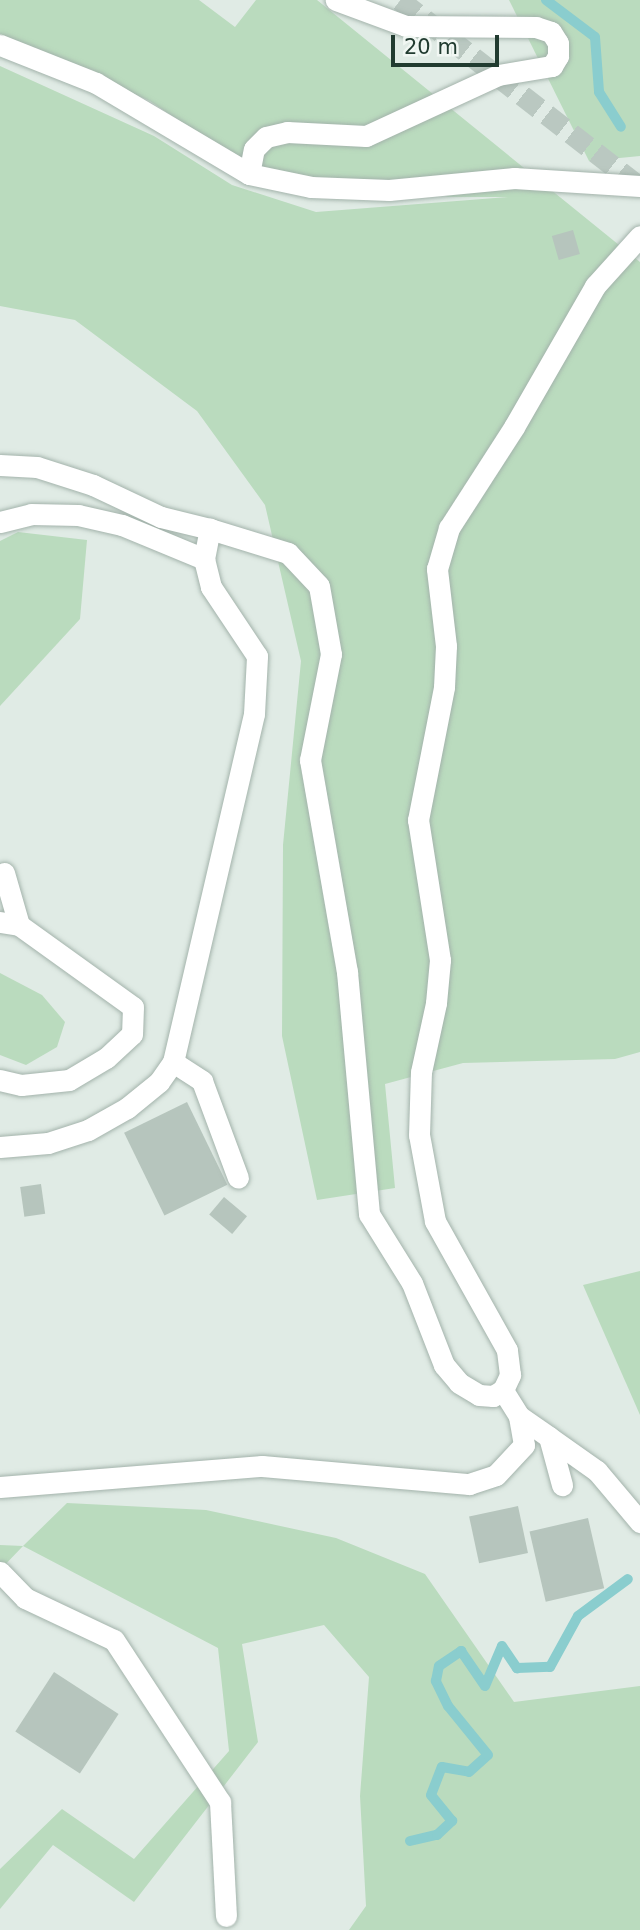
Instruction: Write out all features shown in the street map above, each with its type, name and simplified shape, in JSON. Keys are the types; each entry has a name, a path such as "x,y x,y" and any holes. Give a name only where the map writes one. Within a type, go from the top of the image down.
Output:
{"street":[{"path":"249,174 254,149 266,137 288,132 366,136 498,75 552,66 558,56 558,43 551,32 536,27 406,26 337,0"},
{"path":"0,45 96,83 249,174 311,187 389,190 514,178 640,186"},
{"path":"0,465 37,467 93,485 161,517 288,553 319,586 331,654 310,760 347,972 369,1214 412,1283 444,1365 459,1383 479,1395 493,1396 503,1390 510,1375 507,1350 435,1220 419,1135 421,1072 436,1003 440,960 418,820 444,687 446,646 437,569 449,528 514,427 595,286 640,236"},
{"path":"0,522 31,513 78,515 122,525 204,559"},
{"path":"0,1147 48,1143 88,1130 127,1108 159,1082 173,1062 254,714 257,656 211,587 204,559 210,529"},
{"path":"0,1080 21,1085 69,1080 106,1058 132,1034 133,1007 9,924 4,873"},
{"path":"173,1062 202,1082 238,1178"},
{"path":"0,1488 262,1466 469,1484 496,1475 524,1446 519,1416 503,1390"},
{"path":"519,1416 597,1471 640,1522"},
{"path":"549,1437 562,1485"},
{"path":"0,1572 25,1598 114,1640 220,1802 226,1916"}],"green space":[{"path":"0,0 199,0 235,27 256,0 317,0 640,262 640,1052 615,1059 463,1063 385,1084 395,1188 317,1200 282,1036 283,845 301,661 265,505 197,411 75,320 0,306 0,66 154,136 232,185 316,212 508,197 448,197 410,187 370,189 249,168 150,101 0,34"},
{"path":"509,0 640,0 640,156 589,161"},
{"path":"18,532 87,540 80,619 0,706 0,541"},
{"path":"0,973 42,995 65,1022 57,1047 26,1065 0,1055"},
{"path":"640,1271 640,1415 583,1285"},
{"path":"67,1503 206,1510 336,1538 425,1574 514,1702 640,1686 640,1930 349,1930 366,1906 360,1796 369,1677 324,1625 242,1644 258,1742 134,1902 53,1845 0,1909 0,1869 62,1809 134,1859 229,1751 218,1648 23,1546"},
{"path":"0,1545 23,1546 0,1570"}],"building":[{"path":"573,230 580,254 559,260 552,236"},
{"path":"187,1102 227,1185 164,1215 124,1133"},
{"path":"41,1184 45,1214 24,1217 20,1187"},
{"path":"224,1197 247,1216 232,1234 209,1215"},
{"path":"518,1506 528,1553 479,1563 469,1516"},
{"path":"588,1518 604,1588 546,1602 530,1531"},
{"path":"54,1672 119,1714 80,1773 15,1732"}],"waterway":[{"path":"546,0 595,37 599,92 621,127"},
{"path":"410,1841 437,1835 452,1821 431,1795 442,1767 469,1772 488,1755 448,1706 436,1681 439,1666 461,1651 485,1686 502,1646 517,1668 550,1667 578,1616 628,1579"}],"tunnel":[{"path":"400,0 640,187"}]}
